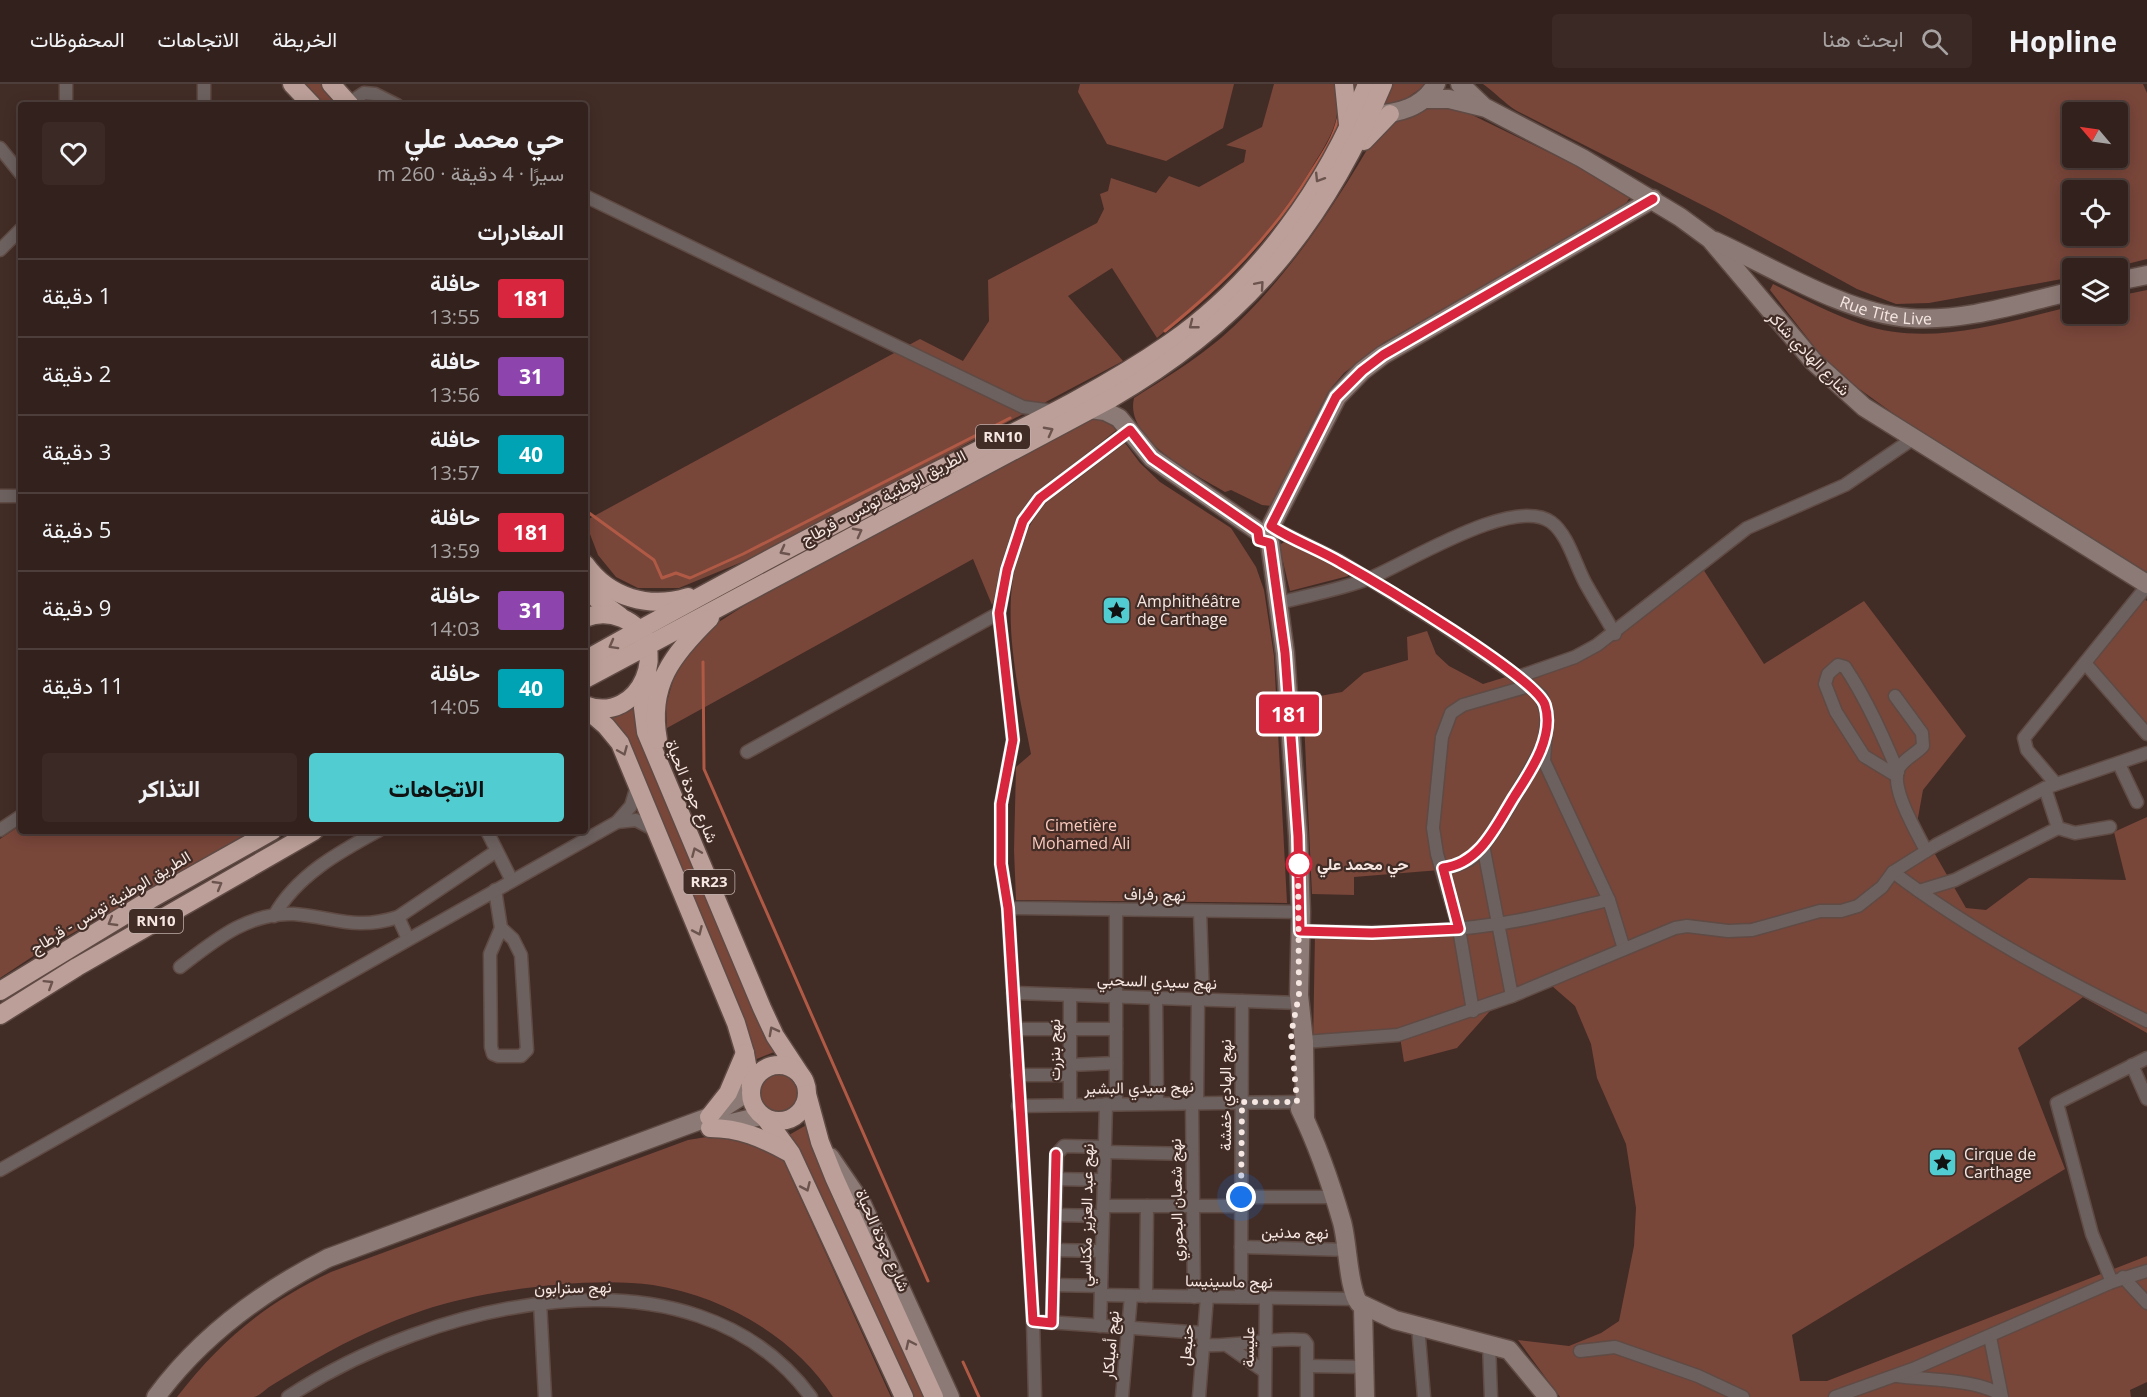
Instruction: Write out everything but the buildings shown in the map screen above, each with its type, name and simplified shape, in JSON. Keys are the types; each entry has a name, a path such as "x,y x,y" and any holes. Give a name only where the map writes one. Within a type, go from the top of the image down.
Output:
{"highway":[{"path":"292,84 309,102"},
{"path":"331,84 348,102"},
{"path":"1344,84 1348,128"},
{"name":"الطريق الوطنية تونس - قرطاج","path":"588,677 637,632 725,603 1090,409 1134,385 1180,355 1249,297 1311,221 1352,153 1364,112 1367,84"},
{"name":"الطريق الوطنية تونس - قرطاج","path":"588,658 710,590 1105,385 1171,342 1237,287 1299,210 1348,128 1364,112 1383,84"},
{"path":"1352,153 1390,114"},
{"path":"588,568 601,584 633,600 669,602 710,590"},
{"path":"588,586 597,599 637,632"},
{"path":"668,786 656,723 660,686 678,651 725,603"},
{"path":"588,617 603,614 637,632"},
{"name":"شارع جودة الحياة","path":"637,632 650,660 643,708 646,732 762,1008 775,1036 806,1087 820,1142 934,1397"},
{"path":"588,711 620,705 632,698 642,687 648,674"},
{"name":"RR23","path":"588,711 620,743 733,1016 745,1053 751,1100 791,1153 904,1397"},
{"name":"الطريق الوطنية تونس - قرطاج","path":"0,991 151,899 267,834"},
{"name":"RN10","path":"0,1015 77,967 309,834"},
{"path":"745,1053 728,1093 710,1122 752,1134 791,1153"},
{"path":"751,1088 760,1072 775,1065 792,1068 806,1087 802,1110 789,1120 773,1122 763,1117"}],"street":[{"path":"66,84 66,102"},
{"path":"204,84 204,102"},
{"path":"1344,84 1364,112 1390,114 1408,109 1424,99 1436,84"},
{"path":"1460,84 1480,99"},
{"path":"353,102 364,93 381,96 392,102"},
{"path":"1424,99 1480,99"},
{"name":"شارع الهادي شاكر","path":"1480,99 1653,199 1710,239 1793,339 1833,381 1864,407 2147,585"},
{"path":"0,148 18,170"},
{"path":"588,197 1023,407 1053,411"},
{"path":"1301,1110 1304,1042 1299,1000 1301,912 1285,653 1268,532 1336,397 1362,371 1383,355 1653,199"},
{"path":"0,250 18,232"},
{"name":"Rue Tite Live","path":"1710,239 1849,303 1894,316 1933,319 2062,293"},
{"path":"2128,279 2147,275"},
{"path":"1127,426 1124,403 1134,385"},
{"path":"1090,409 1109,412 1127,426 1152,458 1268,532 1340,561 1442,625 1518,677 1541,696 1545,706 1544,743 1547,769 1609,900 1624,949"},
{"path":"1035,1397 1033,1321 1018,1106 1008,908 1001,864 1001,804 1013,740 999,613 1007,570 1023,521 1040,498 1127,426"},
{"path":"1518,677 1575,657 1615,634 1747,528 1845,485 1914,438"},
{"path":"0,485 0,496 18,496"},
{"path":"1279,603 1367,579 1458,534 1484,525 1516,517 1541,518 1551,522 1559,532 1615,634"},
{"path":"2058,828 2050,786 2026,750 2024,738 2147,585"},
{"path":"747,752 999,613"},
{"path":"2085,663 2147,734"},
{"path":"1897,774 1864,756 1836,712 1825,684 1828,674 1838,665 1845,667 1872,713 1897,774 1900,794 1926,851"},
{"path":"1473,1011 1459,929 1443,868 1437,854 1433,822 1442,737 1450,713 1475,700 1529,686"},
{"path":"1895,696 1910,712 1923,734 1924,741 1919,751 1909,756 1897,774"},
{"path":"1443,868 1471,859 1483,845 1515,795 1544,743"},
{"path":"1304,1042 1398,1035 1512,996 1674,928 1688,926 1737,932 1781,924 1820,911 1850,908 1865,902 1882,888 1893,872 1926,851 2050,786 2147,753"},
{"path":"2119,764 2138,802"},
{"path":"0,1170 617,822 631,806 637,786"},
{"path":"0,830 18,818"},
{"path":"617,822 636,820 655,830"},
{"path":"1919,891 1955,880 2058,828 2075,833 2110,827"},
{"path":"274,916 288,894 304,879 332,858 373,834"},
{"path":"488,834 495,852 512,881"},
{"path":"1483,845 1496,924 1512,996"},
{"path":"180,967 233,927 274,916 292,914 349,924 380,923 398,917 495,852"},
{"path":"1893,872 1919,891 2012,949 2147,1021"},
{"path":"495,890 501,928 490,954 490,1047 493,1054 498,1056 522,1056 526,1053 527,1041 521,955 513,939 501,928"},
{"path":"1300,931 1372,933 1459,929 1496,924 1609,900"},
{"name":"نهج رفراف","path":"1008,908 1301,912"},
{"name":"نهج عبد العزيز مكناسي","path":"1100,1326 1105,1150 1116,1063 1116,910"},
{"name":"نهج شعبان البحوري","path":"1194,1296 1192,1154 1200,999 1200,911"},
{"path":"398,917 408,939"},
{"name":"نهج سيدي السحبي","path":"1013,993 1242,1001 1299,1000"},
{"name":"نهج بنزرت","path":"1070,995 1070,1105"},
{"path":"1156,998 1157,1103"},
{"path":"1299,1000 1291,1034 1301,1110 1333,1197 1349,1250 1360,1303 1365,1397"},
{"name":"نهج الهادي خفشة","path":"1241,1297 1242,1001"},
{"path":"1015,1029 1116,1029"},
{"path":"2147,1058 2057,1103 2092,1234 2118,1280 2147,1303"},
{"path":"1017,1075 1116,1063"},
{"path":"2132,1065 2147,1099"},
{"path":"168,1397 227,1337 254,1313 280,1295 330,1270 710,1122 751,1088"},
{"name":"نهج سيدي البشير","path":"1018,1106 1242,1102 1301,1110"},
{"path":"156,1397 228,1321 260,1296 328,1258 710,1122 763,1117"},
{"path":"820,1142 861,1204 950,1397"},
{"path":"1052,1323 1056,1154 1064,1146 1192,1154"},
{"path":"1056,1179 1104,1180"},
{"path":"1055,1215 1147,1206 1193,1206 1241,1201 1333,1197"},
{"path":"1146,1296 1147,1206"},
{"name":"نهج مدنين","path":"1241,1247 1349,1250"},
{"path":"1054,1250 1102,1251"},
{"path":"1835,1397 1895,1376 2118,1280 2147,1271"},
{"name":"نهج ماسينيسا","path":"1053,1285 1131,1296 1241,1297 1360,1303"},
{"name":"نهج أميلكار","path":"1122,1397 1131,1296"},
{"name":"حنبعل","path":"1199,1397 1207,1297"},
{"name":"عليسة","path":"1265,1397 1266,1298"},
{"path":"540,1302 545,1397"},
{"name":"نهج سترابون","path":"288,1397 346,1364 406,1336 459,1319 540,1302 634,1304 691,1314 722,1326 768,1353 800,1381 812,1397"},
{"path":"1360,1303 1395,1320 1509,1350 1548,1397"},
{"path":"1033,1321 1128,1328 1204,1339 1228,1346 1264,1371"},
{"path":"1418,1326 1424,1397"},
{"path":"1990,1337 2001,1396"},
{"path":"1228,1346 1265,1341 1304,1340 1307,1344 1307,1397"},
{"path":"1489,1344 1491,1397"},
{"path":"1580,1351 1615,1347 1698,1376 1725,1393 1743,1397"},
{"path":"1308,1366 1364,1367"},
{"path":"1895,1376 1976,1386 1993,1390 2001,1396"}],"green space":[{"path":"301,84 323,84 339,102 317,102"},
{"path":"1080,84 1234,84 1223,128 1166,161 1107,144 1078,92"},
{"path":"1274,84 1335,84 1338,108 1333,129 1295,194 1260,240 1241,260 1201,300 1157,338 1112,268 1068,296 1123,361 747,560 679,588 638,588 616,577 598,555 588,529 588,519 920,339 963,361 989,321 988,280 1097,223 1104,209 1100,194 1108,191 1111,178 1156,193 1169,176 1199,187 1244,162 1246,150 1226,145 1262,127"},
{"path":"1352,84 1427,84 1401,102 1381,107 1356,95"},
{"path":"1483,84 2143,84 2147,93 2147,259 2128,264 2128,258 2062,258 2062,279 1929,303 1896,304 1857,289 1718,213 1508,105"},
{"path":"1446,105 1464,111 1628,191 1630,197 1625,205 1383,343 1344,373 1332,387 1273,506 1262,505 1231,490 1225,492 1164,454 1140,428 1134,413 1134,398 1211,346 1266,293 1306,244 1374,138 1381,131 1407,116"},
{"path":"1773,284 1828,311 1861,324 1887,331 1914,334 1967,330 2062,309 2062,324 2128,324 2128,294 2147,290 2147,575 1919,432 1858,388 1820,354 1770,290"},
{"path":"1095,416 1105,416 1119,428 1037,494 1008,546 1001,568 998,591 992,605 973,559 667,728 666,705 677,667 711,627 767,591"},
{"name":"Cimetière Mohamed Ali","path":"1125,443 1140,463 1160,482 1231,528 1256,567 1264,590 1274,656 1287,903 1016,900 1014,850 1016,767 1031,754 1019,692 1011,626 1011,593 1016,561 1027,532 1044,505"},
{"path":"1288,540 1349,569 1348,576 1290,591 1279,545"},
{"path":"1703,569 1764,664 1864,601 1966,736 1923,790 1917,823 1966,908 1986,910 2029,878 2126,880 2114,832 2147,817 2147,1033 2083,997 2018,1048 2065,1169 1792,1335 1800,1381 1827,1381 2147,1256 2147,1382 2130,1390 2131,1397 1560,1397 1518,1340 1569,1346 1601,1333 1619,1321 1634,1246 1636,1208 1626,1144 1597,1078 1591,1044 1575,1006 1552,986 1490,1011 1457,1048 1404,1062 1400,1037 1313,1047 1315,933 1455,930 1440,870 1354,877 1354,895 1312,894 1303,699 1342,692 1364,673 1408,660 1407,637 1427,631 1436,654 1449,666 1483,684 1554,662 1581,650 1682,586"},
{"path":"2144,599 2147,601 2147,727 2090,661"},
{"path":"638,703 777,1051 754,1060 750,1037 651,804 608,717 624,712"},
{"path":"18,827 18,834 249,834 41,951 0,978 0,839"},
{"path":"779,1071 795,1077 801,1093 795,1109 779,1115 763,1109 757,1093 763,1077"},
{"path":"810,1123 930,1397 912,1397 789,1135"},
{"path":"719,1135 747,1139 782,1157 891,1397 833,1397 799,1356 778,1338 731,1309 679,1291 653,1285 599,1282 506,1291 424,1310 342,1345 254,1397 177,1397 210,1358 246,1325 265,1310 331,1272 688,1140"}],"waterway":[{"path":"1165,331 1226,277 1263,238 1296,195 1331,140 1338,119"},
{"path":"588,512 654,560 662,578 676,573 690,578 743,554 1010,418"},
{"path":"703,662 704,769 928,1281"},
{"path":"963,1362 979,1397"}],"bus line":[{"name":"181","path":"1056,1154 1052,1323 1033,1321 1018,1106 1008,908 1001,864 1001,804 1013,740 999,613 1007,570 1023,521 1040,498 1130,430 1152,458 1258,531 1259,540 1263,543 1270,543 1285,653 1298,836 1300,931 1372,933 1459,929 1443,868 1462,864 1471,859 1483,845 1529,772 1544,743 1546,714 1541,696 1479,649 1442,625 1340,561 1271,526 1336,397 1362,371 1383,355 1653,199"}],"place":[{"name":"Amphithéâtre de Carthage","path":"1116,610"},
{"name":"حي محمد علي","path":"1299,864"},
{"name":"Cirque de Carthage","path":"1943,1163"}],"route":[{"path":"1241,1197 1242,1102 1297,1102 1293,1078 1291,1034 1299,995 1301,912 1298,855 1299,864"}]}
